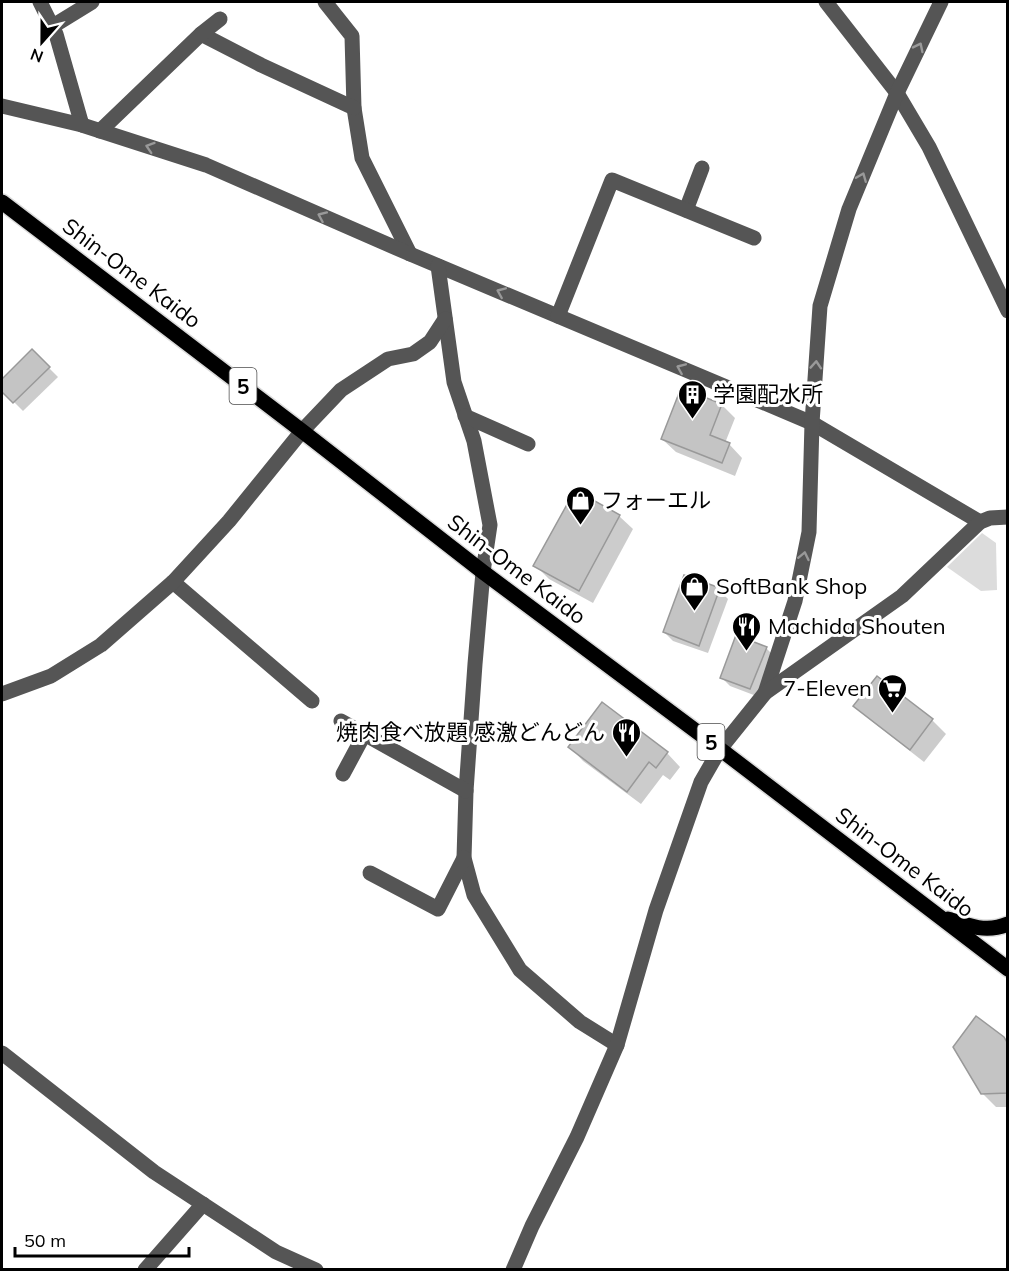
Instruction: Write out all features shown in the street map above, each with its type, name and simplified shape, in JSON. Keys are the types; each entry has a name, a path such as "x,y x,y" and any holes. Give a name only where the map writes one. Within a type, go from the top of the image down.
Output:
{"main road":[{"name":"Shin-Ome Kaido","path":"2,202 302,431 483,573 720,749 1008,969"},
{"path":"936,915 978,928 991,929 1008,924"}],"street":[{"path":"40,2 53,26 82,125"},
{"path":"53,26 92,2"},
{"path":"325,2 352,36 354,108 362,158 410,254"},
{"path":"826,2 897,93 929,147 1008,311"},
{"path":"765,693 795,601 809,532 812,423 820,306 849,209 897,93 941,2"},
{"path":"100,131 201,34 220,19"},
{"path":"201,34 354,108"},
{"path":"2,106 82,125 206,165 438,266 812,423 980,522"},
{"path":"686,210 702,168"},
{"path":"558,316 612,180 754,238"},
{"path":"438,266 454,382 474,441 490,525 483,573 475,664 464,858 474,895 520,970 580,1022 617,1045"},
{"path":"2,694 51,676 101,645 173,582 229,521 302,431 341,390 388,359 414,354 430,342 445,319"},
{"path":"465,416 528,444"},
{"path":"513,1269 577,1137 617,1045 656,910 701,782 720,749 765,693 902,596 980,522 990,518 1008,517"},
{"path":"173,582 312,701"},
{"path":"341,721 466,791"},
{"path":"343,774 365,733"},
{"path":"370,873 438,909 464,858"},
{"path":"2,1053 154,1172 276,1252 316,1269"},
{"path":"144,1269 203,1204"}],"shaded area":[{"path":"982,533 996,543 997,590 981,591 947,567"}],"building":[{"path":"32,349 50,367 13,403 2,392 2,379"},
{"name":"学園配水所","path":"681,388 722,404 710,435 730,443 722,463 661,439"},
{"path":"575,490 620,515 579,591 533,566"},
{"path":"684,575 720,588 699,646 663,632"},
{"path":"736,635 767,647 750,689 720,678"},
{"name":"7-Eleven","path":"877,676 933,719 910,750 853,706"},
{"path":"602,702 668,752 656,768 649,762 627,792 568,747"},
{"path":"976,1016 1004,1037 1008,1044 1008,1093 981,1094 953,1047"}],"place":[{"name":"学園配水所","path":"692,420"},
{"name":"フォーエル","path":"580,526"},
{"name":"SoftBank Shop","path":"695,612"},
{"name":"Machida Shouten","path":"747,652"},
{"name":"7-Eleven","path":"893,714"},
{"name":"焼肉食べ放題 感激どんどん","path":"626,758"}]}
